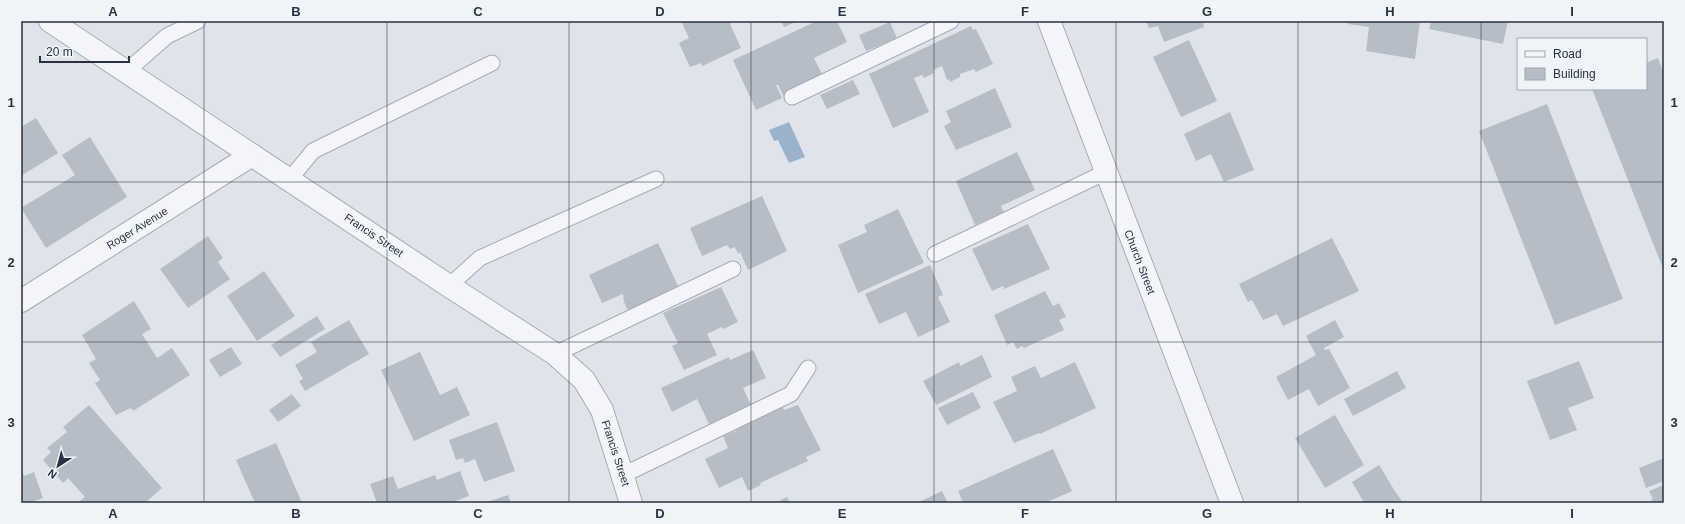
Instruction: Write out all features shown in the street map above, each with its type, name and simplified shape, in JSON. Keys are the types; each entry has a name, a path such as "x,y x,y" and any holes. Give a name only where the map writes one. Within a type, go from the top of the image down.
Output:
{"street":[{"name":"Francis Street","path":"50,21 450,286 556,354 584,380 602,410 631,503"},
{"name":"Church Street","path":"1049,21 1232,503"},
{"name":"Roger Avenue","path":"21,301 252,155"}],"lane":[{"path":"127,71 167,36 198,21"},
{"path":"792,97 951,21"},
{"path":"290,179 313,151 492,63"},
{"path":"935,254 1106,172"},
{"path":"450,286 480,258 656,179"},
{"path":"556,354 733,269"},
{"path":"623,475 791,394 808,368"}],"water":[{"path":"789,122 805,157 789,163 778,140 774,141 769,130"}],"building":[{"path":"681,21 732,21 730,24 741,48 702,66 701,63 690,67 679,43 689,38"},
{"path":"781,21 798,21 784,27"},
{"path":"817,21 837,21 847,42 814,58 824,78 784,97 778,85 776,85 782,98 756,110 733,60"},
{"path":"1146,21 1203,21 1204,27 1164,42 1158,26 1149,28"},
{"path":"1349,21 1420,21 1415,59 1366,51 1369,27 1348,24"},
{"path":"1431,21 1508,21 1503,44 1429,29"},
{"path":"890,22 897,38 866,51 859,35"},
{"path":"971,26 973,30 976,29 993,64 976,72 974,69 960,74 960,77 950,82 949,79 947,80 942,66 933,70 934,73 924,78 922,75 914,78 929,112 893,128 869,74"},
{"path":"1189,40 1217,101 1181,117 1153,57"},
{"path":"1658,58 1664,74 1664,271 1592,90 1647,90 1647,63"},
{"path":"853,80 860,94 827,109 820,95"},
{"path":"995,88 1012,127 956,150 944,126 951,122 946,111"},
{"path":"1547,104 1623,299 1555,325 1479,131"},
{"path":"1230,112 1254,170 1224,182 1211,154 1196,161 1184,134"},
{"path":"36,118 58,153 21,176 21,127"},
{"path":"90,137 127,197 46,248 21,208 75,175 62,155"},
{"path":"1017,152 1035,190 1001,206 1004,212 975,225 956,181"},
{"path":"762,196 787,251 748,270 740,252 738,254 735,247 730,249 727,245 702,256 690,228"},
{"path":"898,209 924,263 858,293 838,245 867,232 864,225"},
{"path":"1028,224 1050,269 1004,289 1003,286 992,291 972,249"},
{"path":"208,236 223,258 218,262 230,279 188,308 160,269"},
{"path":"1332,238 1359,291 1283,326 1277,314 1263,320 1252,300 1248,302 1239,284"},
{"path":"658,243 679,288 635,312 627,309 623,294 602,303 589,275"},
{"path":"930,265 943,295 938,297 950,322 918,337 906,312 879,324 865,294"},
{"path":"264,271 295,316 257,341 227,296"},
{"path":"721,287 738,322 707,334 717,355 684,370 672,346 678,343 663,313"},
{"path":"1045,291 1053,306 1059,303 1066,317 1059,320 1064,330 1024,348 1022,346 1017,349 1013,342 1007,345 994,315"},
{"path":"134,301 151,329 142,334 157,358 172,348 190,375 133,411 131,408 116,415 95,383 100,380 89,363 96,359 82,335"},
{"path":"317,316 325,329 280,357 271,345"},
{"path":"349,320 369,354 305,391 299,381 303,379 295,365 317,352 311,342"},
{"path":"1335,320 1344,337 1324,348 1325,350 1329,349 1350,388 1318,406 1309,389 1288,400 1276,377 1316,355 1306,336"},
{"path":"231,347 242,364 220,377 209,360"},
{"path":"753,350 766,378 743,388 751,405 709,424 697,399 672,412 661,388 729,357 730,360"},
{"path":"420,352 440,395 457,387 470,415 414,441 381,370"},
{"path":"982,355 992,377 936,405 923,381 959,362 960,366"},
{"path":"1579,361 1594,398 1568,408 1577,430 1550,440 1527,381"},
{"path":"1075,362 1096,408 1040,434 1039,433 1014,443 993,402 1017,391 1011,377 1035,366 1041,378"},
{"path":"1397,371 1406,388 1353,416 1344,399"},
{"path":"973,392 981,408 947,425 938,408"},
{"path":"292,394 301,406 278,422 269,410"},
{"path":"89,405 162,488 145,503 77,503 85,497 68,478 63,483 43,460 51,452 47,448 67,432 63,427"},
{"path":"798,405 821,450 806,457 808,461 760,483 761,485 748,491 742,477 719,488 705,459 728,448 723,436 783,407 784,410"},
{"path":"1335,415 1364,465 1325,488 1295,438"},
{"path":"497,422 515,471 484,482 475,459 465,463 463,458 456,460 449,440"},
{"path":"276,443 302,503 255,503 236,460"},
{"path":"1053,449 1072,491 1045,503 963,503 958,491"},
{"path":"1664,458 1664,481 1646,488 1639,468"},
{"path":"1379,465 1403,503 1361,503 1363,501 1352,482"},
{"path":"21,467 24,476 34,472 43,498 29,503 21,503"},
{"path":"460,471 469,496 450,503 377,503 370,484 393,476 398,489 435,475 437,480"},
{"path":"1664,485 1664,503 1653,503 1651,499 1653,499 1649,491"},
{"path":"942,491 948,503 917,503"},
{"path":"508,495 511,503 484,503"},
{"path":"787,497 790,503 775,503"}]}
